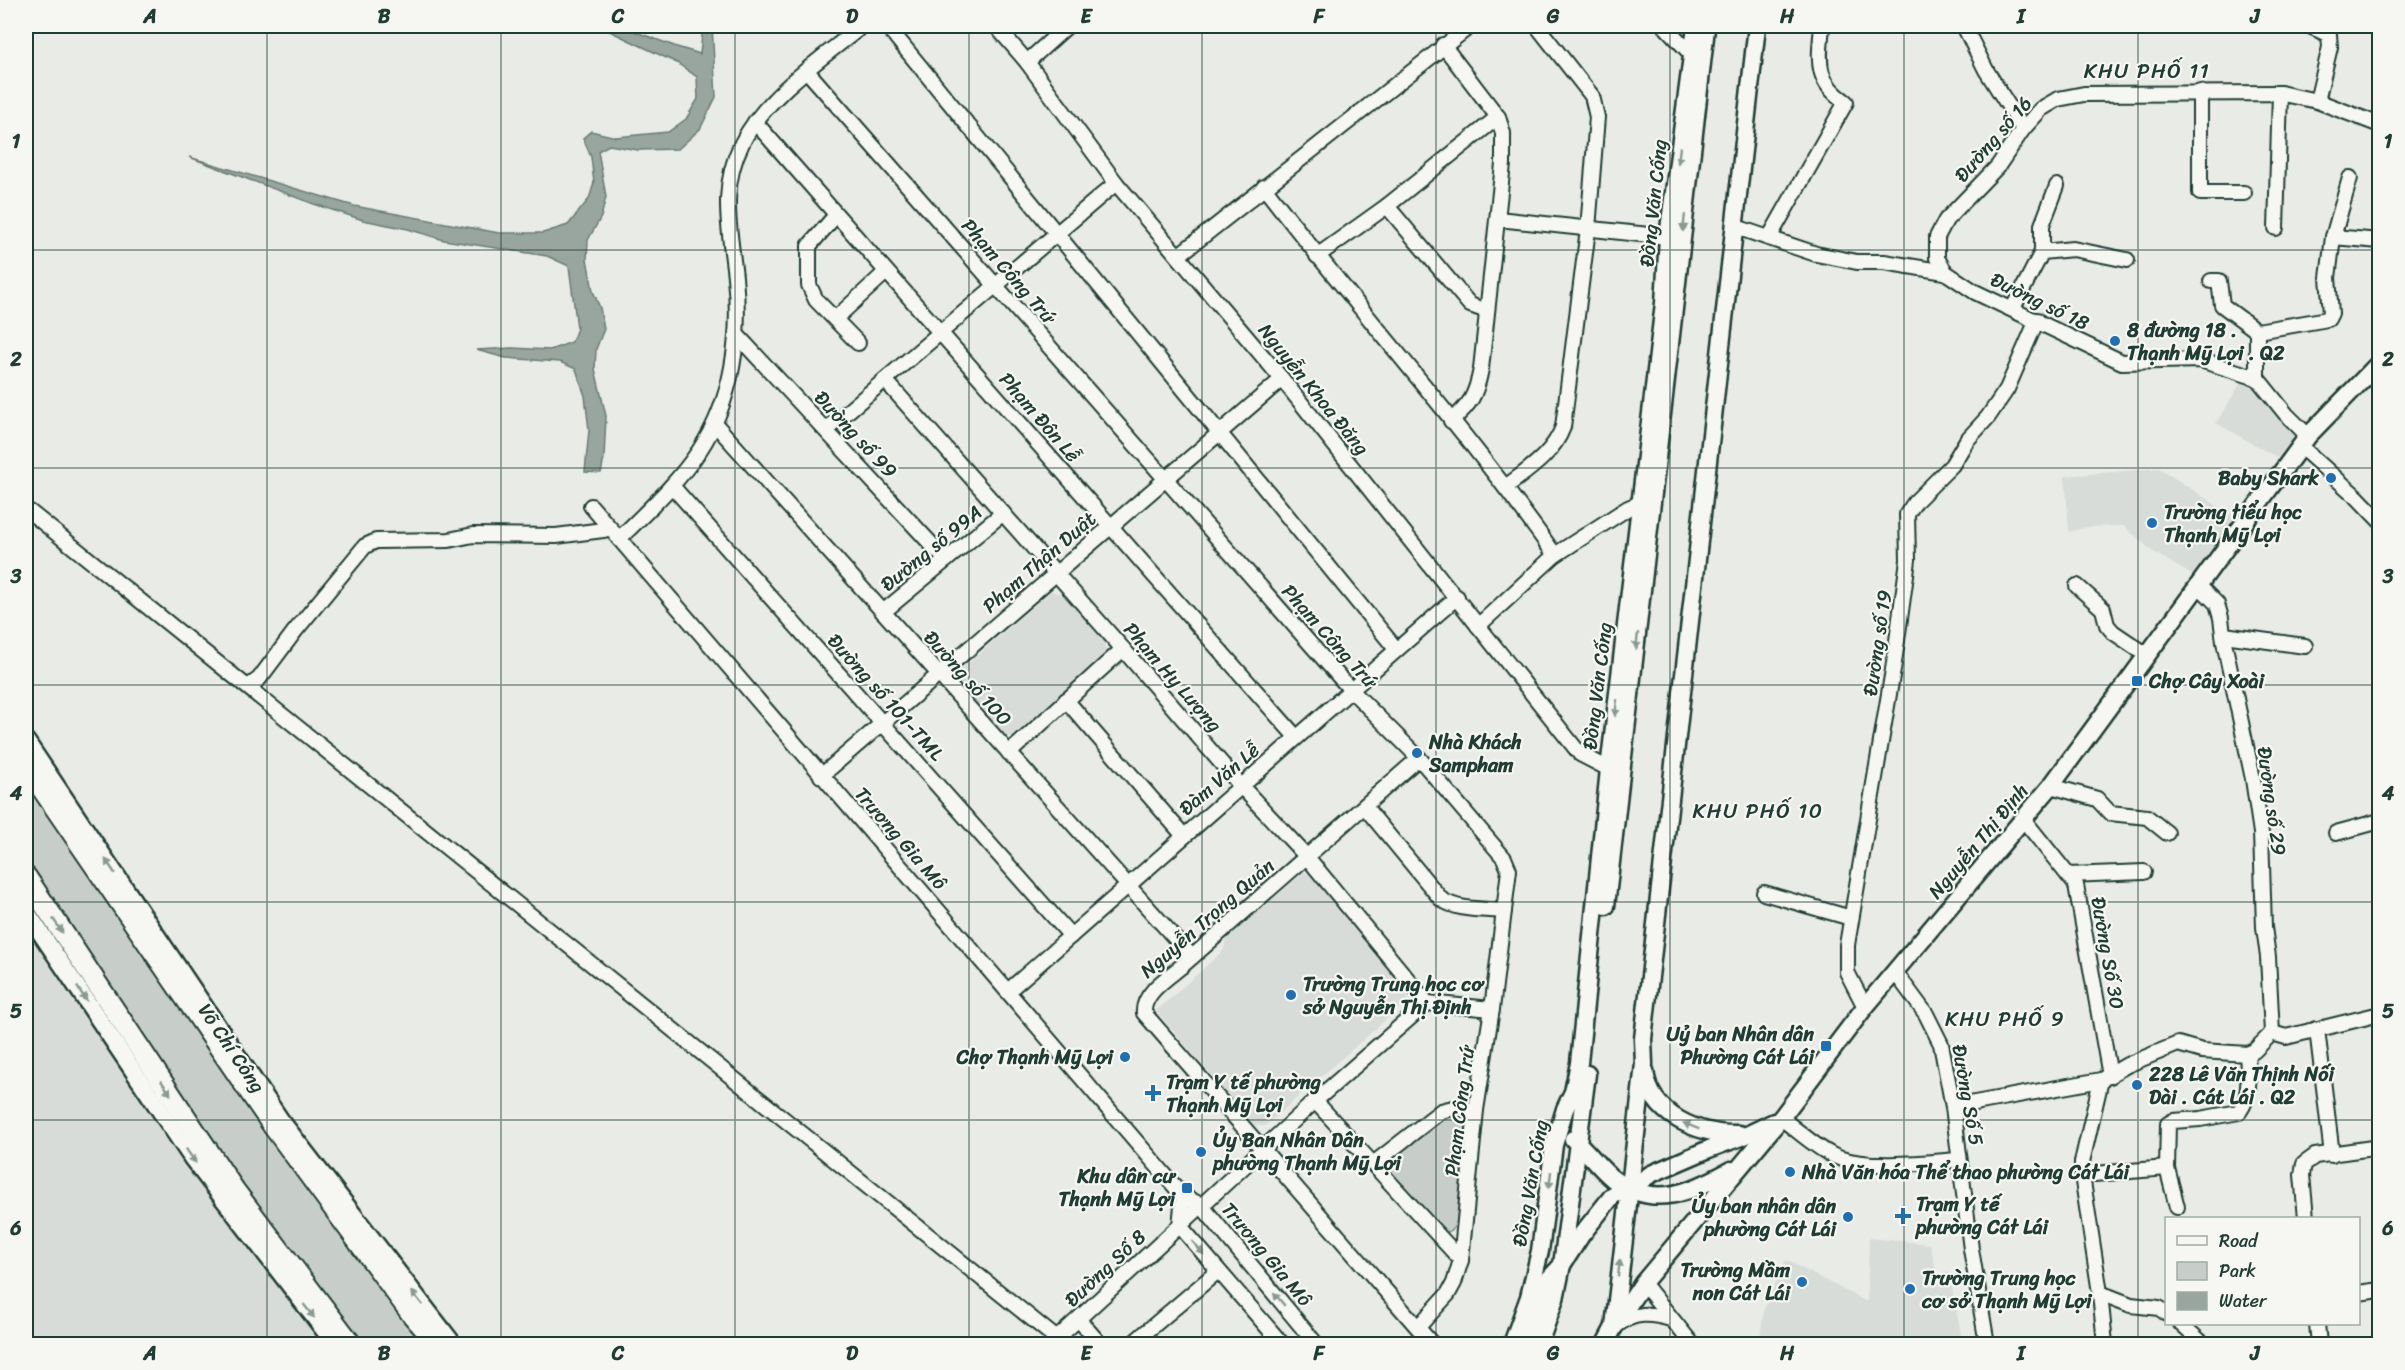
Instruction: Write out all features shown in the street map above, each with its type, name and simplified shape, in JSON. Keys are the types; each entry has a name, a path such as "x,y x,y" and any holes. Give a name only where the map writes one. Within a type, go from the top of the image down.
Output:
{"highway":[{"name":"Võ Chí Công","path":"28,771 274,1127 411,1312 438,1344"},
{"path":"26,877 234,1190 351,1344"}],"main road":[{"name":"Đồng Văn Cống","path":"1512,1344 1529,1297 1540,1251 1554,1145 1583,1063 1697,58 1696,26"},
{"name":"Đồng Văn Cống","path":"1562,1265 1582,1116 1583,1063 1609,769 1646,501 1668,237 1697,58 1707,26"},
{"path":"1697,604 1757,26"},
{"path":"1749,1134 1710,1133 1678,1121 1655,1096 1646,1080 1643,1039 1742,229 1764,26"},
{"name":"Nguyễn Thị Định","path":"1605,1344 1643,1283 1781,1118 1865,1007 2051,786 2304,442 2379,362"},
{"name":"Võ Chí Công","path":"26,741 281,1121 453,1344"},
{"path":"26,911 192,1158 335,1344"},
{"path":"1614,1327 1644,1057"},
{"path":"1573,1092 1570,1120 1578,1143"},
{"path":"1582,1116 1593,1157"},
{"path":"1526,1344 1548,1280 1562,1265 1599,1210 1613,1195 1629,1189 1659,1170 1749,1134 1781,1118"},
{"path":"1559,1128 1593,1157 1613,1179 1629,1189 1645,1194 1662,1196 1683,1193 1699,1188 1740,1166"},
{"path":"1539,1344 1555,1299 1562,1265"}],"street":[{"path":"248,687 259,679 295,631 365,546 371,542 449,540 472,535 615,534 672,486 699,452 728,391 737,335 735,279 726,205 732,171 742,144 755,122 807,71 862,26"},
{"path":"887,26 1396,649"},
{"name":"Nguyễn Khoa Đăng","path":"996,26 1027,62 1116,183 1179,255 1281,379 1580,754 1609,769"},
{"path":"1027,62 1067,26"},
{"path":"1179,255 1470,26"},
{"path":"1507,486 1547,455 1558,440 1563,427 1588,229 1598,117 1592,96 1537,26"},
{"path":"1665,26 1697,58"},
{"path":"1769,238 1846,102 1831,92 1823,78 1819,57 1822,26"},
{"path":"1964,26 1986,70 2023,129"},
{"path":"2310,26 2330,35 2330,47 2317,101"},
{"path":"1443,45 1498,117 1503,133 1498,219 1481,369 1476,393 1466,408 1451,421"},
{"name":"Phạm Công Trứ","path":"807,71 1350,689 1419,758 1504,858 1509,870 1492,1009 1476,1110 1461,1260 1448,1294 1418,1327"},
{"path":"2200,92 2200,193 2244,193"},
{"path":"2276,228 2280,93"},
{"name":"Đường số 16","path":"1945,272 1937,258 1937,237 1946,220 1998,166 2023,129 2041,109 2058,99 2084,94 2280,93 2317,101 2379,125"},
{"path":"1317,256 1387,206 1498,117"},
{"name":"Phạm Đôn Lễ","path":"755,122 1296,737"},
{"path":"2211,281 2219,281 2222,305 2257,331 2328,319 2331,313 2328,278 2333,237 2350,178"},
{"path":"826,430 1116,183"},
{"path":"2013,308 2042,252 2042,225 2057,186"},
{"path":"1264,188 1451,421 1507,486 1555,555"},
{"path":"1387,206 1470,304 1487,311"},
{"path":"837,215 808,246 809,285 816,300 858,343"},
{"path":"1498,219 1668,237"},
{"name":"Đường số 18","path":"1742,229 1816,254 1857,262 1884,262 1945,272 1975,291 2122,362 2200,360 2257,378"},
{"path":"2333,237 2379,241"},
{"path":"2042,252 2073,249 2127,260"},
{"path":"835,319 886,272"},
{"name":"Đường số 19","path":"1865,1007 1846,972 1847,945 1884,726 1907,571 1906,514 1910,507 1952,465 1967,440 1988,417 2007,389 2037,320"},
{"path":"2257,331 2257,378 2286,414 2304,442 2379,520"},
{"name":"Đường số 99","path":"737,335 946,560"},
{"name":"Phạm Thận Duật","path":"821,776 1281,379"},
{"name":"Phạm Hy Lượng","path":"885,380 1123,649 1240,786 1307,857 1427,1003"},
{"name":"Đường số 100","path":"714,424 1192,957"},
{"name":"Đường số 101-TML","path":"672,486 1071,936"},
{"path":"1478,626 1555,555 1628,508 1646,501"},
{"name":"Trương Gia Mô","path":"591,506 1183,1197 1201,1205 1316,1344"},
{"path":"30,512 1054,1342"},
{"name":"Đường số 99A","path":"883,612 1004,513"},
{"name":"Đường số 29","path":"2198,585 2217,604 2253,780 2261,833 2264,927 2272,1034"},
{"path":"2077,586 2103,609 2107,625 2113,632 2147,655"},
{"name":"Đàm Văn Lễ","path":"1008,991 1457,597"},
{"path":"2224,635 2305,646"},
{"path":"1009,753 1123,649"},
{"path":"1066,700 1184,836"},
{"name":"Nguyễn Trọng Quản","path":"1419,758 1148,996 1143,1005 1144,1013 1432,1344"},
{"path":"2051,786 2097,799 2110,813 2147,817 2167,833"},
{"path":"1365,807 1441,899 1461,907 1504,911"},
{"name":"Đường Số 30","path":"2023,819 2076,885 2105,1078"},
{"path":"2336,833 2379,821"},
{"path":"2068,875 2144,872"},
{"path":"1764,893 1851,918"},
{"name":"Đường Số 5","path":"1895,972 1926,1014 1941,1044 1953,1107 1987,1344"},
{"path":"1427,1003 1492,1009"},
{"name":"Đường Số 8","path":"1054,1342 1315,1101 1427,1003"},
{"path":"1953,1107 2105,1078 2127,1065 2178,1044 2202,1051 2247,1054 2254,1051 2272,1034 2286,1037 2379,1014"},
{"path":"2317,1029 2332,1155"},
{"path":"2177,1207 2167,1168 2168,1124 2174,1120 2200,1119 2240,1112 2246,1103 2249,1087 2247,1054"},
{"path":"2105,1078 2082,1162 2105,1344"},
{"path":"1315,1101 1461,1260"},
{"path":"1374,1164 1441,1110 1453,1108 1476,1110"},
{"path":"1781,1118 1830,1155 1851,1162 1894,1164 1959,1160"},
{"path":"2306,1217 2302,1175 2304,1164 2315,1156 2379,1147"},
{"path":"2082,1175 2167,1168"},
{"path":"1183,1197 1180,1226 1282,1344"},
{"path":"1132,1344 1218,1272"},
{"path":"1643,1283 1692,1344"},
{"path":"2360,1293 2379,1290"},
{"path":"2100,1293 2131,1305 2159,1308 2165,1312"},
{"path":"1614,1327 1635,1314 1653,1314 1671,1318"},
{"path":"1078,1320 1100,1344"},
{"path":"2183,1325 2203,1344"},
{"path":"2317,1325 2319,1344"}],"shaded area":[{"path":"2243,379 2262,391 2301,436 2282,460 2216,423"},
{"name":"Trường tiểu học Thạnh Mỹ Lợi","path":"2159,468 2239,520 2197,578 2153,552 2124,526 2087,527 2069,532 2065,476"},
{"path":"1051,591 1064,595 1105,643 1105,656 1014,736 1002,737 956,683 955,677"},
{"name":"Trường Trung học cơ sở Nguyễn Thị Định","path":"1304,872 1315,874 1408,989 1407,1001 1265,1126 1254,1125 1156,1011 1224,950 1226,939"},
{"path":"26,927 176,1149 326,1344 26,1344"},
{"path":"1869,1238 1930,1244 1937,1275 1949,1272 1963,1344 1759,1344 1764,1309 1786,1260 1867,1302"}],"green space":[{"path":"26,775 435,1344 362,1344 311,1284 224,1167 26,867"},
{"path":"1440,1111 1465,1115 1470,1125 1458,1220 1453,1229 1443,1233 1386,1169 1386,1157"}],"water":[{"path":"599,26 620,26 700,54 703,26 712,26 716,97 700,129 678,149 638,150 609,145 598,151 606,197 601,217 588,240 587,259 604,329 596,349 595,369 606,416 601,473 585,472 589,430 585,396 576,369 560,362 506,358 476,350 512,348 550,350 572,342 577,328 569,266 547,256 444,240 408,229 363,220 189,157 354,206 499,233 543,233 568,225 589,199 594,183 591,157 583,138 591,131 616,137 668,132 686,119 698,99 697,77 677,63"}],"place":[{"name":"8 đường 18 . Thạnh Mỹ Lợi . Q2","path":"2115,341"},
{"name":"Baby Shark","path":"2331,478"},
{"name":"Trường tiểu học Thạnh Mỹ Lợi","path":"2152,523"},
{"name":"Chợ Cây Xoài","path":"2137,681"},
{"name":"Nhà Khách Sampham","path":"1417,753"},
{"name":"Trường Trung học cơ sở Nguyễn Thị Định","path":"1291,995"},
{"name":"Uỷ ban Nhân dân Phường Cát Lái","path":"1826,1046"},
{"name":"Chợ Thạnh Mỹ Lợi","path":"1125,1057"},
{"name":"228 Lê Văn Thịnh Nối Dài . Cát Lái . Q2","path":"2137,1085"},
{"name":"Trạm Y tế phường Thạnh Mỹ Lợi","path":"1153,1093"},
{"name":"Ủy Ban Nhân Dân phường Thạnh Mỹ Lợi","path":"1201,1152"},
{"name":"Nhà Văn hóa Thể thao phường Cát Lái","path":"1790,1172"},
{"name":"Khu dân cư Thạnh Mỹ Lợi","path":"1187,1188"},
{"name":"Trạm Y tế phường Cát Lái","path":"1903,1216"},
{"name":"Ủy ban nhân dân phường Cát Lái","path":"1848,1217"},
{"name":"Trường Mầm non Cát Lái","path":"1802,1282"},
{"name":"Trường Trung học cơ sở Thạnh Mỹ Lợi","path":"1910,1289"}],"district":[{"name":"KHU PHỐ 11","path":"2147,71"},
{"name":"KHU PHỐ 10","path":"1758,811"},
{"name":"KHU PHỐ 9","path":"2005,1019"}]}
